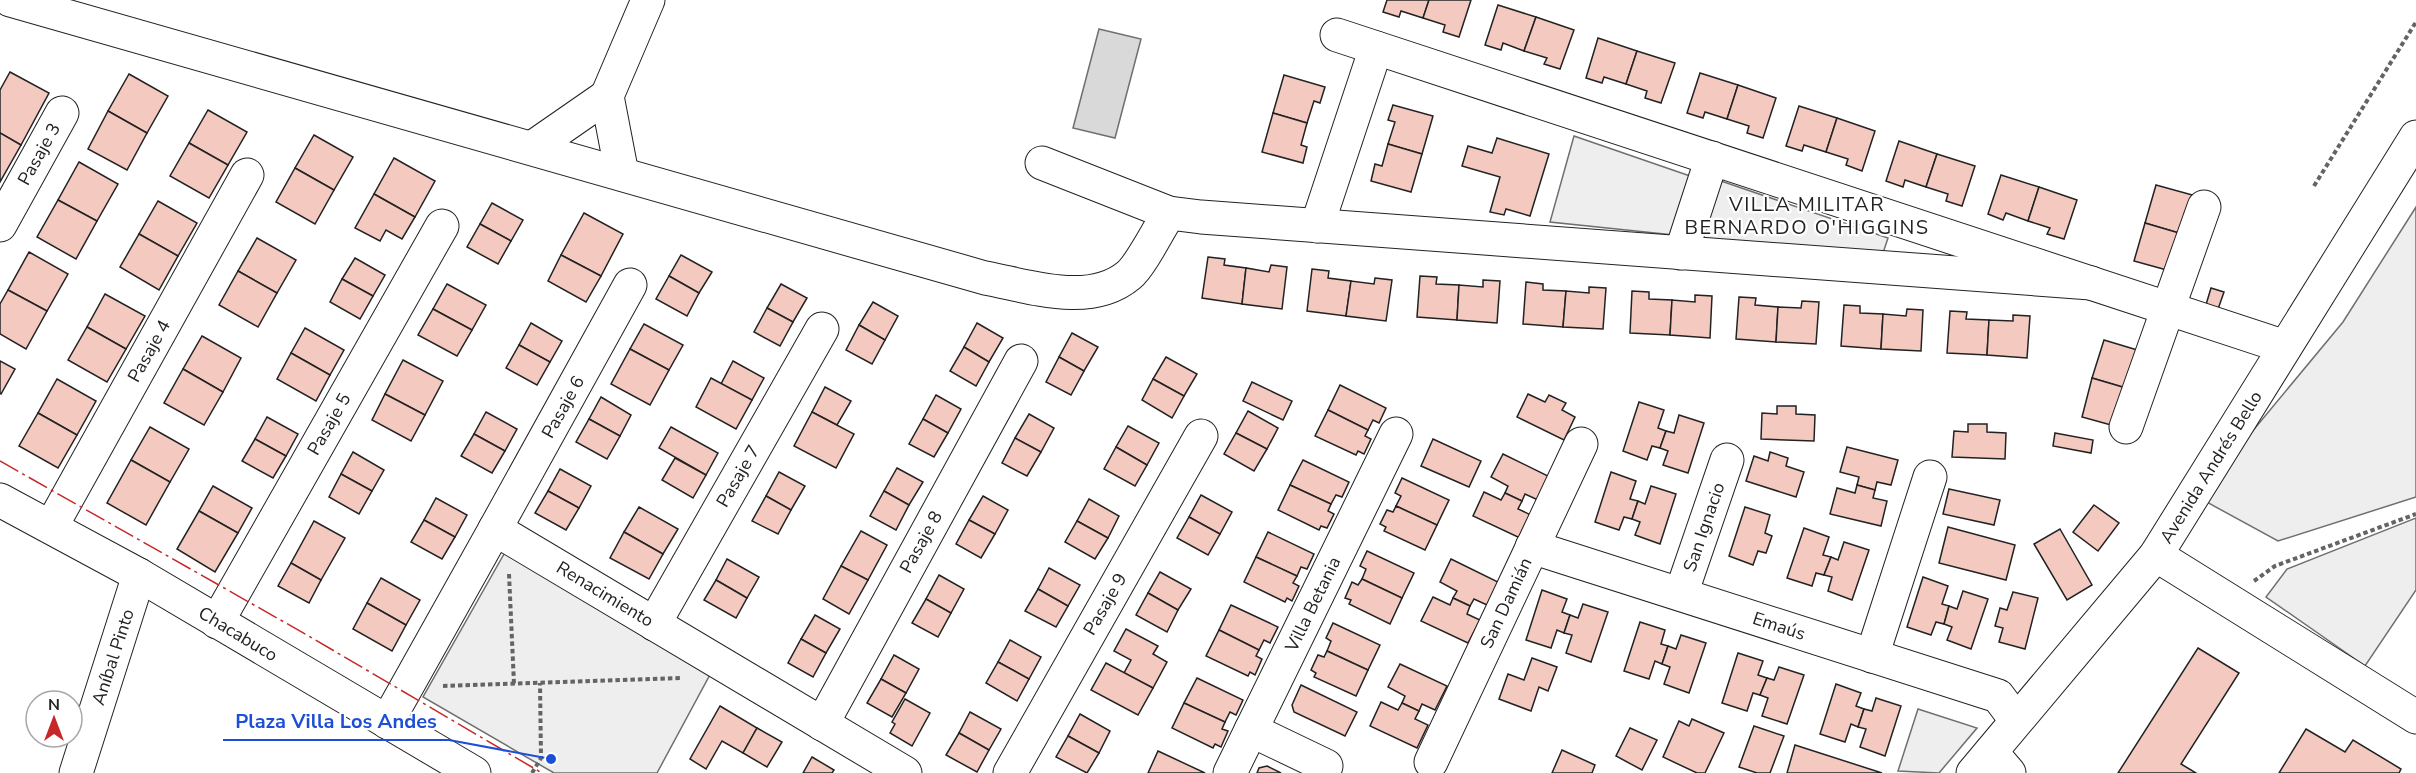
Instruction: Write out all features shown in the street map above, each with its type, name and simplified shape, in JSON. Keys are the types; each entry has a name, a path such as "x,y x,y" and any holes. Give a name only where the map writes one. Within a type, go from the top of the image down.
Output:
{"street":[{"path":"10,0 985,278 1074,293 1105,288 1130,275 1169,213"},
{"path":"532,148 607,96 648,0"},
{"path":"1337,35 2285,347"},
{"path":"1317,226 1376,48"},
{"path":"607,96 622,174"},
{"name":"Pasaje 3","path":"0,225 62,113"},
{"name":"Avenida Andrés Bello","path":"1991,766 2016,720 2156,555 2416,137"},
{"path":"1681,253 1712,158"},
{"path":"1042,163 1169,213 1201,217 2091,283"},
{"name":"Pasaje 4","path":"51,527 247,175"},
{"path":"2126,427 2204,207"},
{"name":"Pasaje 5","path":"217,622 442,226"},
{"name":"Pasaje 6","path":"501,532 630,285"},
{"name":"Pasaje 7","path":"654,624 822,329"},
{"name":"Pasaje 8","path":"822,724 1021,361"},
{"name":"Villa Betania","path":"1230,773 1396,434"},
{"name":"Pasaje 9","path":"1010,773 1201,436"},
{"name":"San Damián","path":"1431,762 1581,444"},
{"name":"San Ignacio","path":"1681,594 1727,460"},
{"path":"1872,656 1930,477"},
{"name":"Chacabuco","path":"0,500 139,576 474,773"},
{"path":"387,722 501,532"},
{"name":"Renacimiento","path":"501,532 904,773"},
{"name":"Emaús","path":"1532,547 1998,696 2016,720"},
{"path":"2156,555 2416,717"},
{"name":"Aníbal Pinto","path":"76,773 139,576"},
{"path":"1251,730 1326,766"}],"path":[{"path":"2314,186 2416,22"},
{"path":"2226,600 2275,566 2416,514"},
{"path":"501,532 514,684"},
{"path":"406,687 683,678"},
{"path":"532,773 541,758 540,683"}],"shaded area":[{"path":"1099,29 1141,39 1115,138 1073,128"},
{"path":"1574,136 1693,177 1674,235 1550,222"},
{"path":"1721,181 1888,238 1883,253 1700,239"},
{"path":"2416,207 2416,497 2278,541 2203,500 2212,480 2343,322"},
{"path":"2416,518 2416,590 2365,666 2266,597 2287,569"},
{"path":"508,547 713,669 657,773 554,773 423,697"},
{"path":"1918,709 1977,728 1939,773 1898,771"}],"building":[{"path":"1387,0 1429,0 1423,18 1401,11 1399,17 1383,12"},
{"path":"1429,0 1471,0 1459,37 1443,32 1445,25 1423,18"},
{"path":"1498,5 1536,17 1524,51 1503,43 1501,50 1485,45"},
{"path":"1536,17 1574,30 1560,69 1544,64 1547,58 1524,51"},
{"path":"1598,38 1637,51 1626,84 1604,77 1602,83 1586,78"},
{"path":"1637,51 1675,63 1661,103 1645,98 1647,91 1626,84"},
{"path":"10,72 49,93 21,145 0,133 0,90"},
{"path":"1700,73 1738,85 1727,119 1705,112 1703,118 1687,113"},
{"path":"129,74 168,96 147,133 108,111"},
{"path":"1284,75 1325,87 1320,103 1314,101 1307,123 1273,113"},
{"path":"1738,85 1776,98 1763,138 1747,133 1749,126 1727,119"},
{"path":"1393,105 1433,116 1422,154 1388,144 1395,122 1388,120"},
{"path":"1799,106 1837,118 1826,152 1804,145 1802,151 1786,146"},
{"path":"208,110 247,132 228,165 189,143"},
{"path":"108,111 147,133 127,170 88,149"},
{"path":"1273,113 1307,123 1301,145 1307,147 1303,163 1262,152"},
{"path":"1837,118 1875,131 1862,171 1846,165 1848,159 1826,152"},
{"path":"0,133 21,145 0,182"},
{"path":"314,135 353,157 334,190 295,168"},
{"path":"1497,138 1549,154 1530,216 1506,209 1504,215 1490,212 1500,177 1462,166 1468,146 1492,153"},
{"path":"1899,141 1937,154 1926,187 1905,180 1903,187 1886,181"},
{"path":"189,143 228,165 209,198 170,176"},
{"path":"1388,144 1422,154 1411,192 1371,181 1375,164 1382,166"},
{"path":"1937,154 1975,166 1962,206 1946,201 1948,194 1926,187"},
{"path":"394,158 435,181 415,217 374,194"},
{"path":"79,162 118,184 97,221 58,200"},
{"path":"295,168 334,190 315,224 276,202"},
{"path":"2001,175 2039,187 2028,221 2006,213 2003,220 1988,214"},
{"path":"2156,185 2196,196 2192,212 2185,211 2179,233 2145,223"},
{"path":"2039,187 2077,200 2064,239 2047,234 2050,228 2028,221"},
{"path":"374,194 415,217 402,239 386,230 380,241 355,228"},
{"path":"58,200 97,221 76,259 37,237"},
{"path":"158,201 197,223 178,256 139,234"},
{"path":"492,203 523,220 511,241 480,224"},
{"path":"584,213 623,234 601,276 561,255"},
{"path":"2145,223 2179,233 2174,272 2134,261"},
{"path":"480,224 511,241 498,264 467,247"},
{"path":"139,234 178,256 159,290 120,267"},
{"path":"257,238 296,260 277,293 238,271"},
{"path":"29,252 68,274 47,311 8,290"},
{"path":"561,255 601,276 586,302 548,281"},
{"path":"681,255 712,272 699,293 669,276"},
{"path":"1208,257 1225,259 1224,265 1246,268 1242,304 1202,298"},
{"path":"355,258 385,275 373,296 342,279"},
{"path":"1271,265 1287,267 1282,309 1242,304 1246,268 1269,272"},
{"path":"1312,269 1329,271 1328,278 1351,281 1346,316 1307,311"},
{"path":"238,271 277,293 258,327 219,305"},
{"path":"669,276 699,293 687,316 656,299"},
{"path":"1420,276 1437,277 1436,284 1459,285 1457,320 1417,317"},
{"path":"1375,278 1392,280 1386,321 1346,316 1351,281 1374,284"},
{"path":"342,279 373,296 360,319 330,302"},
{"path":"1483,280 1500,281 1497,323 1457,320 1459,285 1483,287"},
{"path":"1526,282 1543,284 1543,290 1566,291 1563,327 1523,324"},
{"path":"447,284 486,305 472,330 433,309"},
{"path":"781,284 807,298 793,322 767,308"},
{"path":"1589,287 1606,288 1603,329 1563,327 1566,291 1589,293"},
{"path":"2211,288 2224,292 2217,312 2205,308"},
{"path":"8,290 47,311 26,349 0,334 0,304"},
{"path":"1632,291 1649,292 1649,299 1672,300 1670,335 1630,333"},
{"path":"105,294 145,316 126,349 87,327"},
{"path":"1695,295 1712,296 1710,338 1670,335 1672,300 1695,302"},
{"path":"1739,297 1756,298 1755,305 1778,307 1776,342 1736,339"},
{"path":"1802,301 1819,302 1816,344 1776,342 1778,307 1801,308"},
{"path":"873,302 898,316 885,340 859,325"},
{"path":"1844,305 1860,306 1860,313 1883,314 1881,349 1841,346"},
{"path":"767,308 793,322 780,346 754,332"},
{"path":"433,309 472,330 457,356 418,335"},
{"path":"1907,309 1923,310 1921,351 1881,349 1883,314 1906,316"},
{"path":"1950,311 1967,312 1966,319 1989,320 1987,355 1947,353"},
{"path":"2013,315 2030,316 2027,358 1987,355 1989,320 2013,321"},
{"path":"531,323 562,341 550,362 519,345"},
{"path":"977,323 1003,338 989,362 964,347"},
{"path":"644,324 683,345 669,370 630,349"},
{"path":"859,325 885,340 872,364 846,350"},
{"path":"87,327 126,349 107,382 68,360"},
{"path":"305,328 344,350 330,375 291,353"},
{"path":"1072,333 1098,347 1084,371 1059,357"},
{"path":"202,336 241,358 223,392 183,369"},
{"path":"2104,340 2144,352 2126,388 2092,378"},
{"path":"519,345 550,362 537,385 506,368"},
{"path":"964,347 989,362 976,386 950,371"},
{"path":"630,349 669,370 650,405 611,384"},
{"path":"291,353 330,375 316,401 277,379"},
{"path":"1059,357 1084,371 1071,395 1046,382"},
{"path":"1166,357 1197,374 1184,396 1153,379"},
{"path":"403,360 443,381 425,415 385,394"},
{"path":"0,361 15,369 1,394 0,393"},
{"path":"733,361 764,378 752,400 721,384"},
{"path":"183,369 223,392 204,425 164,403"},
{"path":"711,378 752,400 736,429 696,407"},
{"path":"2092,378 2126,388 2122,428 2082,417"},
{"path":"57,379 96,401 77,435 38,413"},
{"path":"1153,379 1184,396 1172,418 1142,400"},
{"path":"1252,382 1292,401 1283,420 1243,401"},
{"path":"1340,385 1386,408 1379,423 1373,420 1368,430 1328,410"},
{"path":"825,387 851,401 837,425 812,412"},
{"path":"385,394 425,415 411,441 372,420"},
{"path":"1528,394 1545,402 1549,395 1566,403 1562,410 1575,417 1564,440 1517,417"},
{"path":"936,395 961,409 948,433 923,419"},
{"path":"601,397 631,415 620,436 589,419"},
{"path":"1639,402 1664,410 1658,428 1666,431 1660,448 1652,446 1647,460 1623,451"},
{"path":"1777,406 1796,406 1796,414 1815,415 1814,441 1761,439 1762,413 1777,414"},
{"path":"1328,410 1368,430 1365,436 1371,439 1364,454 1358,451 1356,455 1315,436"},
{"path":"1248,411 1278,428 1267,449 1236,433"},
{"path":"486,412 517,429 505,451 474,434"},
{"path":"812,412 854,434 836,468 794,446"},
{"path":"38,413 77,435 58,468 19,446"},
{"path":"1029,414 1054,428 1041,452 1015,438"},
{"path":"1679,415 1704,423 1688,473 1663,465 1668,451 1660,448 1666,431 1674,433"},
{"path":"267,417 298,434 286,456 255,439"},
{"path":"589,419 620,436 607,459 576,442"},
{"path":"923,419 948,433 934,457 909,444"},
{"path":"1968,424 1987,424 1987,432 2006,433 2005,459 1952,457 1954,431 1968,432"},
{"path":"1128,426 1159,443 1147,465 1116,447"},
{"path":"150,427 189,449 170,482 131,460"},
{"path":"671,427 718,453 706,475 659,448"},
{"path":"1236,433 1267,449 1254,471 1224,454"},
{"path":"2055,433 2093,440 2091,453 2053,446"},
{"path":"474,434 505,451 492,473 461,456"},
{"path":"1015,438 1041,452 1027,476 1002,463"},
{"path":"255,439 286,456 273,478 242,461"},
{"path":"1433,439 1481,461 1469,487 1421,466"},
{"path":"1116,447 1147,465 1135,486 1104,469"},
{"path":"1847,447 1898,460 1891,485 1877,482 1875,490 1857,485 1859,477 1840,472"},
{"path":"353,452 384,470 372,491 341,474"},
{"path":"1770,452 1788,458 1786,466 1804,472 1796,497 1746,481 1754,456 1768,461"},
{"path":"1503,454 1550,477 1538,500 1525,494 1522,501 1505,493 1508,486 1491,477"},
{"path":"675,458 706,475 693,498 662,480"},
{"path":"131,460 170,482 146,525 107,503"},
{"path":"1303,460 1349,482 1342,497 1336,495 1331,504 1290,485"},
{"path":"897,468 923,482 909,505 884,491"},
{"path":"560,469 591,486 579,508 548,491"},
{"path":"779,472 805,486 791,510 766,496"},
{"path":"1611,472 1636,481 1630,499 1638,501 1632,519 1624,517 1619,530 1595,522"},
{"path":"341,474 372,491 359,514 329,497"},
{"path":"1402,478 1449,500 1437,525 1396,506 1401,496 1395,493"},
{"path":"1290,485 1331,504 1328,511 1334,514 1327,528 1321,526 1319,530 1278,510"},
{"path":"1857,485 1875,490 1873,498 1887,501 1881,526 1830,514 1837,488 1855,493"},
{"path":"213,486 252,508 238,533 199,511"},
{"path":"1651,486 1676,494 1660,544 1635,535 1640,522 1632,519 1638,501 1645,504"},
{"path":"1949,489 2000,500 1994,525 1943,514"},
{"path":"548,491 579,508 566,530 535,513"},
{"path":"884,491 909,505 896,530 870,516"},
{"path":"1484,492 1501,500 1505,493 1522,501 1518,509 1531,515 1520,538 1473,516"},
{"path":"1201,495 1232,512 1220,534 1189,517"},
{"path":"766,496 791,510 778,534 752,521"},
{"path":"983,496 1008,510 995,534 969,520"},
{"path":"436,498 467,515 455,537 424,520"},
{"path":"1089,499 1119,516 1108,538 1077,521"},
{"path":"2094,505 2119,523 2098,551 2073,532"},
{"path":"1396,506 1437,525 1425,550 1384,531 1386,527 1380,524 1387,510 1393,512"},
{"path":"639,507 678,529 663,554 624,532"},
{"path":"1745,507 1770,515 1765,533 1772,536 1766,553 1758,551 1753,565 1729,556"},
{"path":"199,511 238,533 215,572 177,549"},
{"path":"1189,517 1220,534 1208,555 1177,538"},
{"path":"424,520 455,537 442,559 411,542"},
{"path":"969,520 995,534 981,558 956,544"},
{"path":"314,521 345,538 321,580 291,563"},
{"path":"1077,521 1108,538 1095,559 1065,542"},
{"path":"1948,527 2015,545 2006,580 1939,563"},
{"path":"1804,528 1829,537 1823,555 1831,557 1824,575 1816,573 1812,586 1787,578"},
{"path":"2060,529 2092,585 2067,600 2034,544"},
{"path":"861,531 887,545 868,580 841,566"},
{"path":"624,532 663,554 649,579 610,558"},
{"path":"1268,532 1314,554 1307,569 1301,567 1297,576 1256,557"},
{"path":"1844,542 1869,550 1852,600 1828,591 1832,577 1824,575 1831,557 1838,560"},
{"path":"1367,551 1414,573 1402,598 1362,579 1366,569 1360,566"},
{"path":"1256,557 1297,576 1293,583 1299,586 1292,601 1287,598 1285,602 1244,582"},
{"path":"727,559 759,577 747,598 716,580"},
{"path":"1451,559 1498,582 1487,605 1474,599 1470,606 1453,598 1457,591 1440,582"},
{"path":"291,563 321,580 309,603 278,586"},
{"path":"841,566 868,580 849,614 823,599"},
{"path":"1049,568 1080,585 1068,606 1038,589"},
{"path":"1160,572 1191,589 1178,610 1148,593"},
{"path":"939,575 964,589 951,613 926,599"},
{"path":"1923,577 1948,586 1942,604 1949,606 1944,624 1936,622 1931,635 1907,627"},
{"path":"381,578 420,600 406,625 367,603"},
{"path":"1362,579 1402,598 1390,624 1349,604 1351,600 1345,598 1352,582 1358,585"},
{"path":"716,580 747,598 736,618 704,600"},
{"path":"1038,589 1068,606 1056,627 1025,611"},
{"path":"1542,590 1567,599 1562,612 1570,615 1564,633 1557,630 1551,648 1526,640"},
{"path":"1963,591 1988,599 1971,649 1947,640 1952,627 1944,624 1949,606 1957,609"},
{"path":"2013,592 2038,598 2025,649 1999,642 2003,628 1995,626 2000,608 2007,610"},
{"path":"1148,593 1178,610 1167,632 1136,615"},
{"path":"1433,597 1450,605 1453,598 1470,606 1467,614 1480,620 1468,643 1421,621"},
{"path":"926,599 951,613 938,637 912,623"},
{"path":"367,603 406,625 392,651 353,629"},
{"path":"1583,604 1608,612 1591,662 1566,653 1572,635 1564,633 1570,615 1578,618"},
{"path":"1231,605 1278,627 1270,643 1264,640 1259,650 1219,630"},
{"path":"815,615 840,629 826,653 801,639"},
{"path":"1640,622 1665,630 1661,644 1668,646 1662,664 1655,661 1649,679 1624,671"},
{"path":"1333,623 1380,645 1368,670 1327,651 1331,641 1326,638"},
{"path":"1126,629 1158,646 1153,654 1167,662 1153,688 1124,673 1131,660 1114,651"},
{"path":"1219,630 1259,650 1256,656 1262,659 1255,675 1250,672 1248,676 1206,656"},
{"path":"1681,635 1706,643 1689,693 1664,684 1670,667 1662,664 1668,646 1676,649"},
{"path":"801,639 826,653 813,677 788,663"},
{"path":"1010,640 1041,657 1029,679 998,662"},
{"path":"2198,648 2239,673 2181,764 2196,773 2118,773"},
{"path":"1327,651 1368,670 1356,696 1314,677 1316,673 1311,670 1318,655 1324,657"},
{"path":"1738,653 1763,661 1758,675 1767,678 1760,695 1753,693 1747,711 1722,703"},
{"path":"894,655 919,669 906,693 881,679"},
{"path":"1532,658 1557,667 1548,691 1539,687 1531,711 1499,699 1508,674 1524,680"},
{"path":"998,662 1029,679 1017,701 986,683"},
{"path":"1106,663 1153,688 1138,715 1091,690"},
{"path":"1400,664 1447,686 1435,710 1422,704 1419,711 1402,703 1405,696 1388,687"},
{"path":"1779,667 1804,675 1787,724 1762,716 1768,698 1760,695 1767,678 1774,680"},
{"path":"1197,678 1243,700 1236,715 1230,712 1225,722 1184,703"},
{"path":"881,679 906,693 892,717 867,703"},
{"path":"1836,684 1861,693 1856,706 1864,709 1858,727 1851,724 1845,742 1820,734"},
{"path":"1301,685 1357,712 1345,736 1294,712 1292,705"},
{"path":"1876,698 1901,706 1885,756 1860,747 1866,729 1858,727 1864,709 1872,711"},
{"path":"905,699 930,713 912,746 890,733 895,724 892,722"},
{"path":"1381,702 1398,710 1402,703 1419,711 1415,719 1428,725 1417,748 1370,726"},
{"path":"1184,703 1225,722 1222,729 1228,731 1221,747 1215,744 1213,748 1172,728"},
{"path":"720,706 757,728 743,753 722,741 706,769 690,759"},
{"path":"970,712 1001,729 989,750 959,733"},
{"path":"1080,714 1110,731 1099,753 1068,736"},
{"path":"1692,719 1724,733 1705,773 1697,773 1663,757 1679,721 1689,726"},
{"path":"1754,726 1784,736 1770,773 1757,773 1739,767"},
{"path":"757,728 782,742 767,767 743,753"},
{"path":"1630,728 1657,740 1642,770 1616,756"},
{"path":"2306,729 2345,752 2353,740 2401,769 2399,773 2279,773"},
{"path":"959,733 989,750 977,772 946,755"},
{"path":"1068,736 1099,753 1087,773 1056,757"},
{"path":"1795,745 1882,773 1787,773"},
{"path":"1562,750 1595,765 1592,773 1552,773"},
{"path":"1158,751 1205,773 1148,773"},
{"path":"812,757 834,770 832,773 803,773"},
{"path":"1267,766 1281,773 1257,773 1259,768"}],"power":[{"path":"0,461 307,635 542,773"}],"place":[{"name":"Plaza Villa Los Andes","path":"551,759"}],"district":[{"name":"VILLA MILITAR BERNARDO O'HIGGINS","path":"1807,216"}]}
